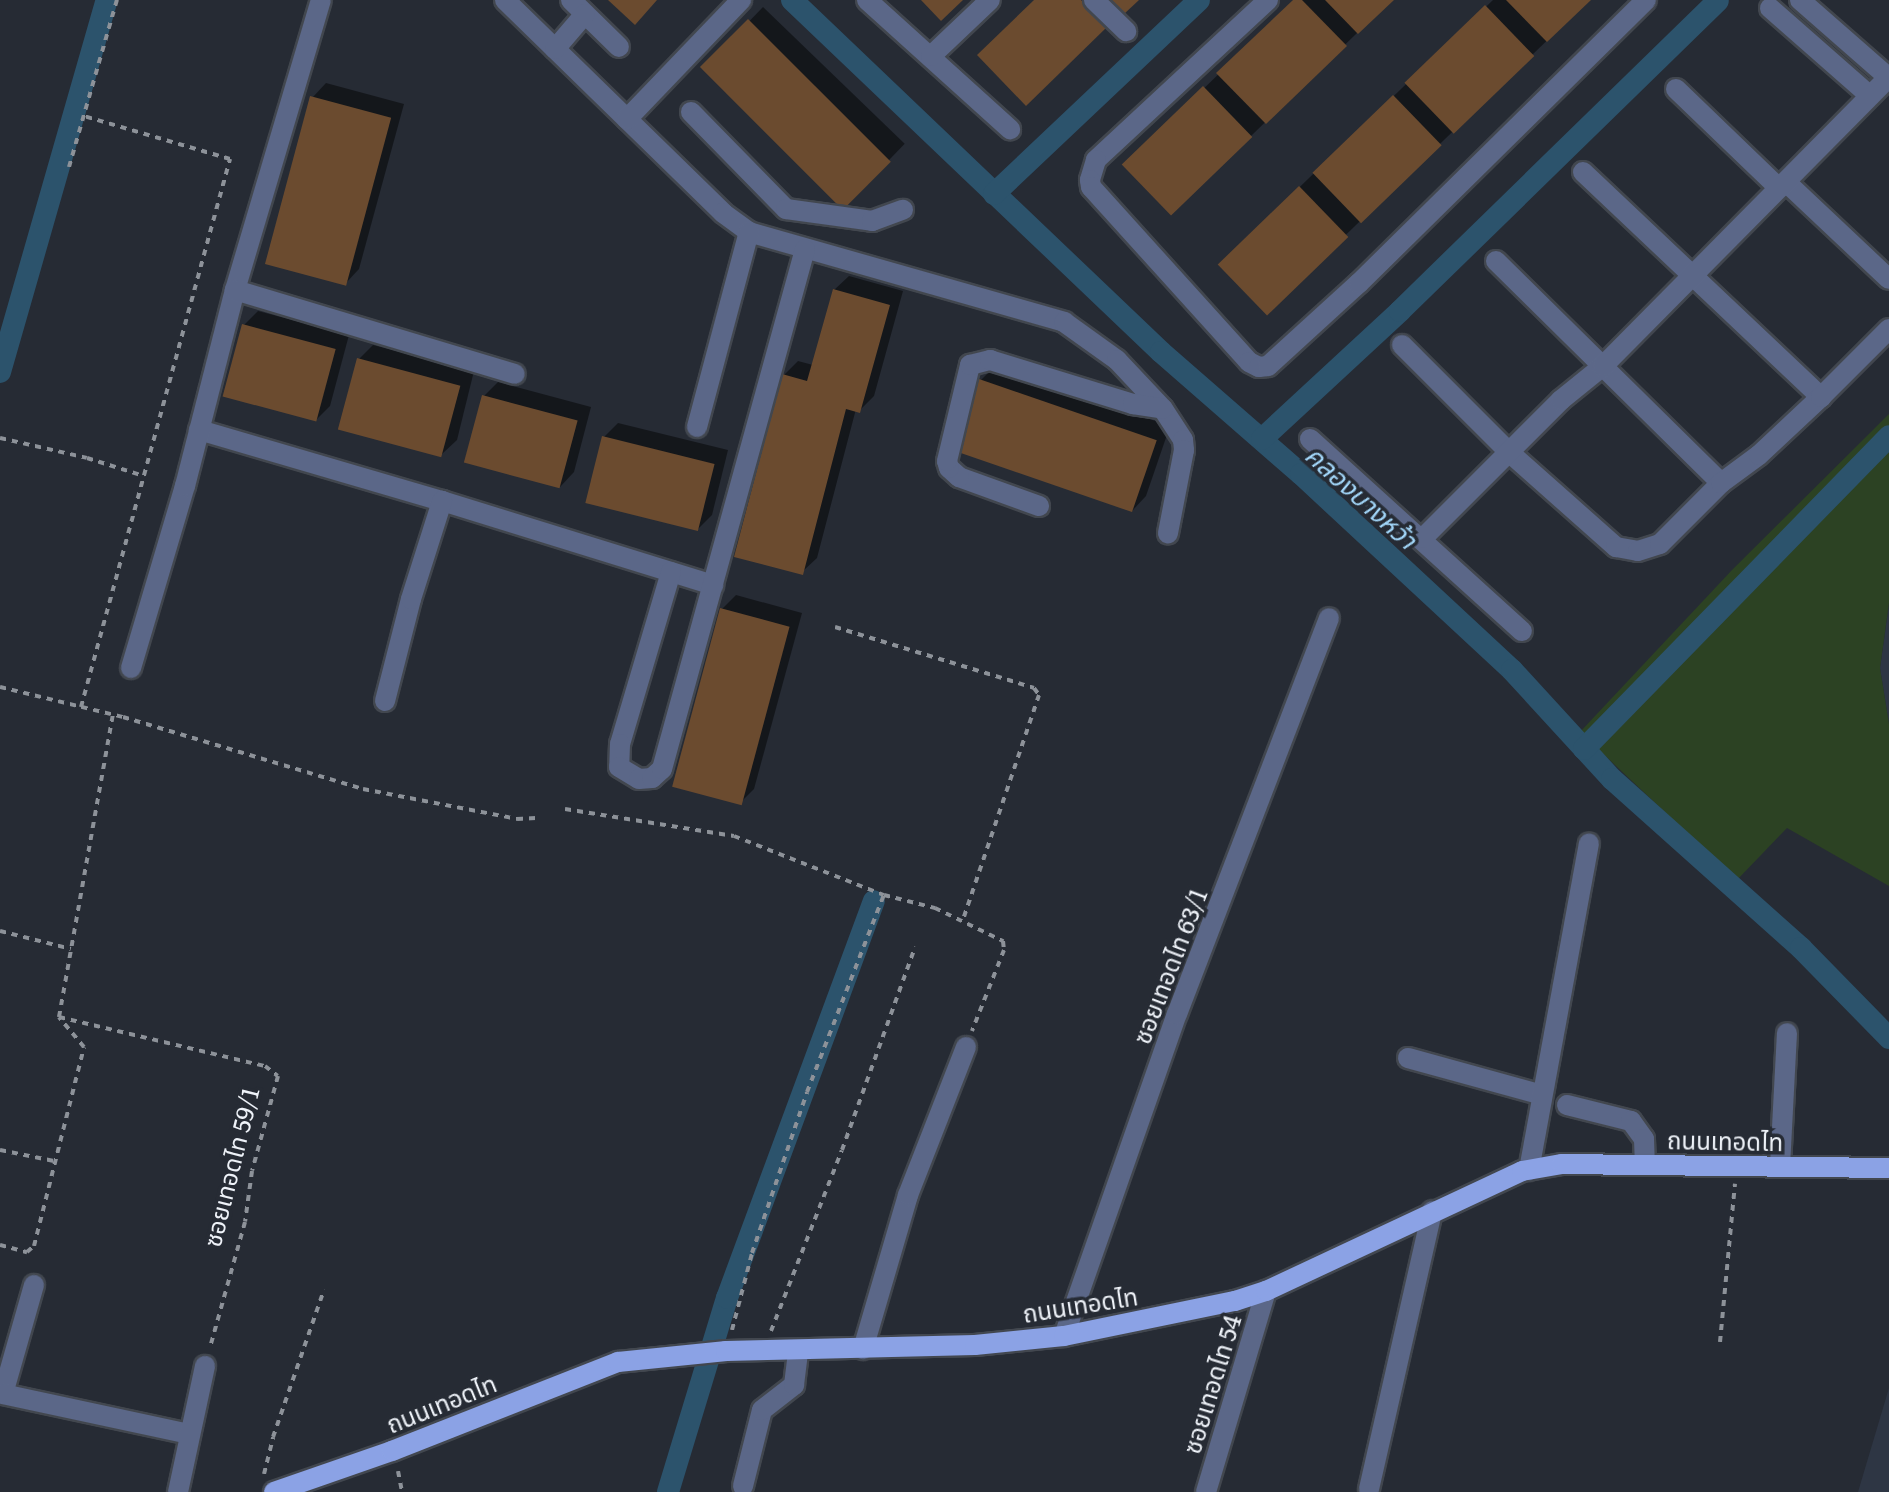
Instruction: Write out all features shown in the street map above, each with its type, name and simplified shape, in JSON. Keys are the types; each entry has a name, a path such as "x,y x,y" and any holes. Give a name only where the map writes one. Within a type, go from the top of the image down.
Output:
{"main road":[{"name":"ถนนเทอดไท","path":"268,1485 392,1451 618,1362 722,1352 975,1345 1064,1336 1266,1291 1483,1186 1529,1170 1562,1164 1889,1168"}],"street":[{"path":"131,668 199,430 235,290 321,0"},
{"path":"505,0 723,213 749,232 1064,322 1117,360 1178,428 1184,450 1168,533"},
{"path":"627,119 741,0"},
{"path":"867,0 1010,129"},
{"path":"931,56 990,0"},
{"path":"1094,0 1126,31"},
{"path":"1268,0 1096,160 1090,180 1091,187 1249,362 1259,367 1268,366 1359,283 1646,0"},
{"path":"1423,538 1561,400 1603,366 1889,78 1800,0"},
{"path":"555,49 578,7 619,47"},
{"path":"1770,8 1870,96"},
{"path":"1676,89 1889,279"},
{"path":"691,112 786,209 872,221 903,210"},
{"path":"1583,172 1821,397"},
{"path":"774,241 786,209"},
{"path":"697,427 749,232"},
{"path":"671,572 620,744 619,767 639,779 652,778 662,769 805,249"},
{"path":"1496,261 1721,483"},
{"path":"235,290 515,374"},
{"path":"1402,345 1510,453 1616,547 1638,551 1660,544 1721,483 1759,455 1821,397 1889,329"},
{"path":"1039,506 959,477 949,468 947,461 970,365 990,360 1133,404 1163,409"},
{"path":"199,430 713,585"},
{"path":"1310,439 1423,538 1522,631"},
{"path":"385,701 411,599 442,501"},
{"name":"ซอยเทอดไท 63/1","path":"1064,1336 1177,1014 1329,618"},
{"path":"1529,1170 1589,843"},
{"path":"1780,1166 1787,1033"},
{"path":"863,1349 908,1195 966,1047"},
{"path":"1408,1058 1542,1095"},
{"path":"1567,1105 1631,1121 1644,1139 1645,1165"},
{"path":"1369,1489 1432,1211"},
{"path":"34,1285 3,1394 189,1434"},
{"name":"ซอยเทอดไท 54","path":"1206,1492 1266,1291"},
{"path":"743,1486 762,1410 794,1385 798,1351"},
{"path":"178,1492 205,1366"}],"path":[{"path":"69,167 117,0"},
{"path":"81,707 230,159 84,116"},
{"path":"0,438 87,458 144,476"},
{"path":"835,627 1034,688 1039,695 963,920"},
{"path":"0,687 113,714 363,789 517,819 536,818"},
{"path":"0,1245 27,1252 34,1246 84,1047 59,1017 113,714"},
{"path":"565,809 734,836 884,895 935,908 1003,941 1005,945 966,1047"},
{"path":"722,1352 807,1092 884,895"},
{"path":"0,931 71,949"},
{"path":"762,1352 842,1150 915,947"},
{"name":"ซอยเทอดไท 59/1","path":"59,1017 265,1066 278,1076 252,1171 245,1222 205,1366"},
{"path":"0,1150 54,1161"},
{"path":"1720,1342 1737,1166"},
{"path":"268,1485 273,1437 324,1290"}],"shaded area":[{"path":"1889,604 1889,724 1880,668"},
{"path":"1889,1388 1889,1492 1858,1492"}],"green space":[{"path":"1889,414 1889,603 1880,668 1889,724 1889,886 1787,828 1737,880 1580,732 1732,570"}],"building":[{"path":"608,0 657,0 635,25"},
{"path":"921,0 963,0 941,21"},
{"path":"1034,0 1081,0 1107,27 1026,106 977,55"},
{"path":"1109,0 1139,0 1123,15"},
{"path":"1293,0 1302,0 1347,46 1266,124 1216,73"},
{"path":"1325,0 1394,0 1358,34"},
{"path":"1506,0 1591,0 1547,42"},
{"path":"1485,5 1534,56 1454,134 1404,83"},
{"path":"748,19 891,162 843,210 700,67"},
{"path":"1203,86 1252,137 1171,216 1122,164"},
{"path":"1393,95 1442,145 1361,223 1312,173"},
{"path":"310,96 391,118 346,286 265,264"},
{"path":"1299,186 1348,237 1267,316 1218,264"},
{"path":"833,289 890,305 860,413 846,409 803,575 734,557 782,374 807,381"},
{"path":"242,324 336,349 316,422 223,396"},
{"path":"357,358 460,386 441,457 338,429"},
{"path":"979,379 1157,440 1132,512 954,451"},
{"path":"482,395 578,421 560,488 464,463"},
{"path":"602,436 715,464 698,531 585,503"},
{"path":"720,608 790,627 742,805 672,787"}],"waterway":[{"path":"0,372 107,0"},
{"name":"คลองบางหว้า","path":"792,0 1161,352 1301,474 1512,670 1612,779 1801,948 1889,1038"},
{"path":"994,194 1199,0"},
{"path":"1262,439 1400,311 1718,1"},
{"path":"1584,749 1889,436"},
{"path":"668,1492 727,1298 874,901"}]}
